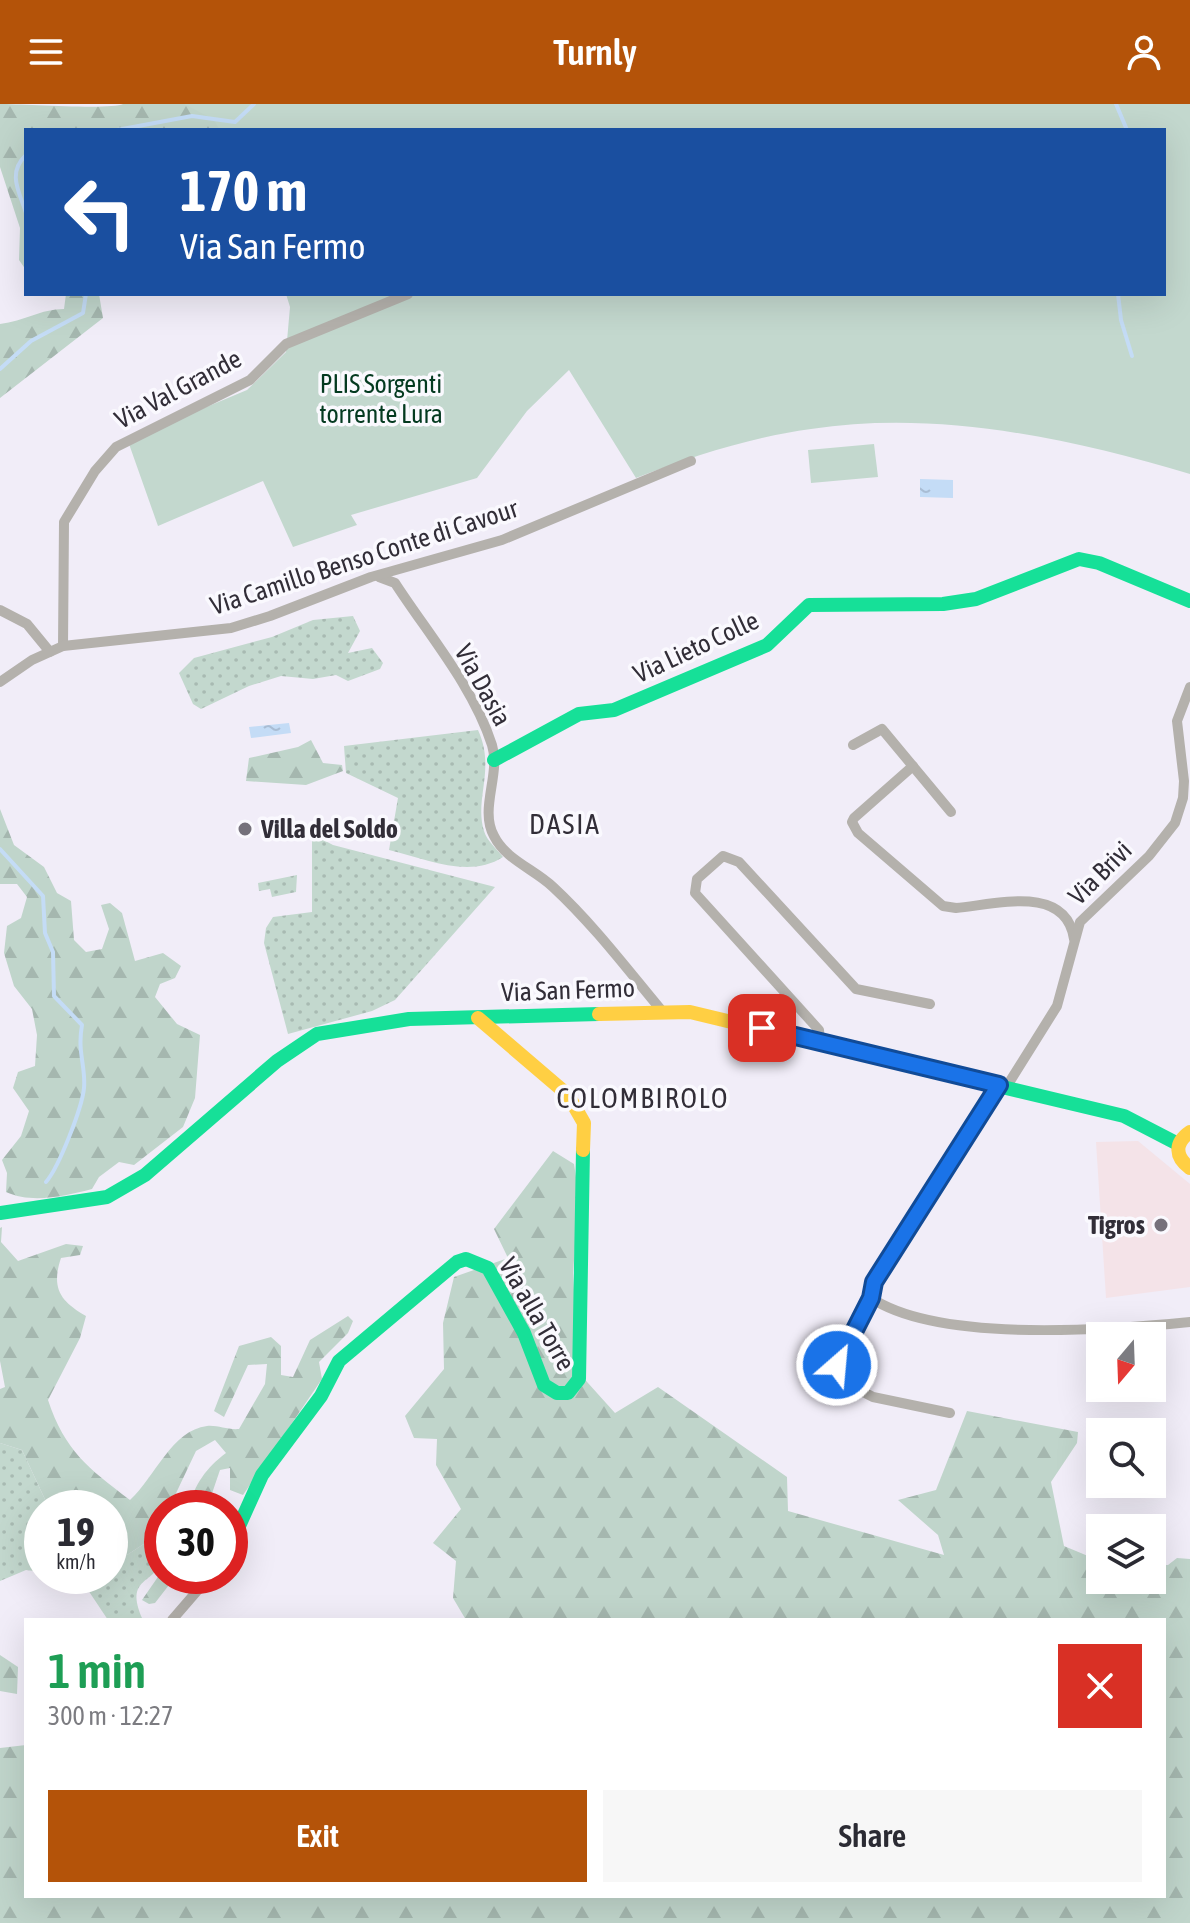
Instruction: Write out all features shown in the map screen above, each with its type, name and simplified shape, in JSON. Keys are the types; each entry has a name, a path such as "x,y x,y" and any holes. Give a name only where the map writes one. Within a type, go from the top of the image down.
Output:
{"street":[{"name":"Via Val Grande","path":"63,646 64,522 95,471 116,447 250,380 286,344 403,296"},
{"name":"Via Camillo Benso Conte di Cavour","path":"0,682 63,646 231,628 377,577 502,540 691,461"},
{"name":"Via Lieto Colle","path":"494,760 579,714 614,710 767,645 809,605 943,604 976,599 1079,559 1099,563 1190,601"},
{"name":"Via Dasia","path":"377,577 395,583 465,690 491,744 494,760 489,819 495,838 513,857 552,886 662,1011"},
{"path":"0,610 27,624 50,652"},
{"name":"Via Brivi","path":"950,1413 873,1397 837,1376 837,1365 871,1298 874,1282 1057,1006 1074,941 1085,917 1149,856 1175,823 1183,798 1184,781 1177,721 1190,687"},
{"path":"853,745 882,729 951,812"},
{"path":"913,766 854,818 852,822 858,833 943,906 956,908 1044,902 1059,913 1074,941"},
{"path":"820,1042 819,1030 695,893 697,879 723,856 739,862 856,989 930,1004"},
{"name":"Via San Fermo","path":"0,1213 107,1197 145,1175 277,1061 317,1034 409,1019 690,1012 1124,1116 1178,1144"},
{"name":"Via alla Torre","path":"248,1506 262,1475 321,1396 339,1361 457,1262 466,1259 488,1268 524,1333 544,1385 557,1393 568,1393 579,1379 584,1123 568,1095 478,1018"},
{"path":"1190,1132 1178,1144 1178,1156 1190,1168"},
{"path":"871,1298 923,1321 1098,1331 1190,1322"},
{"path":"174,1618 194,1594"}],"shaded area":[{"path":"1138,1141 1190,1184 1190,1287 1106,1298 1096,1142"}],"green space":[{"path":"0,104 85,107 266,104 258,128 24,128 24,267 19,260 20,228 0,167"},
{"name":"PLIS Sorgenti torrente Lura","path":"184,104 1190,104 1190,474 1050,439 955,425 907,423 859,424 766,437 636,478 569,370 527,411 477,478 351,515 357,525 293,547 263,481 158,526 129,444 142,434 247,390 286,352 290,307 287,296 1166,296 1166,128 219,128 213,119"},
{"path":"66,296 99,296 103,318 0,398 0,324 64,309"},
{"path":"874,444 878,477 811,483 808,450"},
{"path":"353,616 360,631 348,653 372,648 383,663 380,669 348,681 336,675 313,679 281,676 249,686 201,709 193,704 179,673 194,658 272,637 313,620"},
{"path":"478,730 485,758 481,807 484,831 503,857 490,863 462,867 389,850 398,798 346,773 344,746"},
{"path":"311,740 323,763 342,765 343,771 306,785 246,781 249,758 298,747"},
{"path":"0,809 14,845 44,867 57,893 71,901 74,940 86,952 102,949 109,929 101,905 110,903 122,913 135,961 163,953 181,966 175,978 160,984 155,997 177,1024 200,1035 195,1098 183,1127 134,1165 119,1162 99,1177 92,1189 60,1196 27,1198 6,1192 7,1173 2,1160 21,1136 29,1111 13,1088 18,1072 35,1066 37,1035 32,1009 14,986 4,953 7,926 21,918 27,897 17,884 0,884"},
{"path":"312,834 333,845 495,887 395,1000 372,1011 288,1034 264,943 266,928 273,917 312,912"},
{"path":"297,875 296,892 272,897 270,889 259,891 258,883"},
{"path":"553,1151 574,1164 579,1197 573,1273 579,1373 615,1413 658,1387 787,1477 788,1511 944,1555 938,1535 898,1500 936,1490 967,1411 1078,1432 1077,1443 1051,1482 1064,1546 1086,1555 1086,1594 1166,1594 1166,1565 1177,1558 1190,1559 1190,1923 0,1923 0,1748 24,1745 24,1898 1166,1898 1166,1618 465,1618 453,1598 456,1561 433,1543 461,1509 436,1465 437,1439 414,1438 405,1416 444,1369 443,1323 454,1277 508,1258 494,1229"},
{"path":"0,1228 1,1242 18,1261 66,1244 83,1246 80,1255 61,1258 58,1268 60,1293 86,1316 80,1338 48,1400 70,1446 117,1490 41,1490 22,1450 0,1443 0,1389 5,1387 0,1361"},
{"path":"348,1316 353,1321 348,1333 319,1362 322,1379 246,1490 230,1490 230,1468 220,1470 213,1490 195,1490 202,1477 226,1453 215,1440 196,1451 178,1490 144,1490 144,1544 128,1554 128,1498 130,1500 139,1490 174,1445 195,1429 215,1426 239,1429 265,1384 267,1364 248,1365 224,1417 214,1411 239,1346 271,1337 281,1346 281,1375 293,1377 310,1340"},
{"path":"0,1443 22,1450 41,1490 24,1490 24,1571 0,1581"},
{"path":"144,1544 144,1582 137,1595 142,1618 107,1618 91,1594 128,1594 128,1554"},
{"path":"146,1594 162,1594 155,1603 142,1600"},
{"path":"0,1655 18,1667 17,1694 0,1691"}],"water":[{"path":"920,479 953,480 953,498 920,497"},
{"path":"289,723 291,733 251,738 249,727"}],"waterway":[{"path":"128,128 192,116 235,122 254,104"},
{"path":"1116,104 1126,128"},
{"path":"24,157 16,175 24,207"},
{"path":"0,369 31,341 83,313 86,296"},
{"path":"1118,296 1121,320 1132,356"},
{"path":"0,849 43,896 45,933 53,952 54,996 82,1025 82,1097 75,1123 46,1182"}],"traffic: fast":[{"path":"494,760 579,714 614,710 767,645 809,605 943,604 976,599 1079,559 1099,563 1190,601"},
{"path":"0,1213 107,1197 145,1175 277,1061 317,1034 409,1019 599,1014"},
{"path":"902,1063 1124,1116 1178,1144"},
{"path":"248,1506 262,1475 321,1396 339,1361 457,1262 466,1259 488,1268 524,1333 544,1385 557,1393 568,1393 579,1379 583,1150"}],"traffic: slow":[{"path":"599,1014 690,1012 902,1063"},
{"path":"478,1018 568,1095 584,1123 583,1150"},
{"path":"1190,1132 1181,1141 1178,1150 1181,1159 1190,1168"}],"place":[{"name":"Villa del Soldo","path":"245,829"},
{"name":"Tigros","path":"1161,1225"}],"district":[{"name":"DASIA","path":"565,824"},
{"name":"COLOMBIROLO","path":"643,1098"}],"route":[{"path":"762,1028 999,1085 874,1282 871,1298 837,1365"}]}
